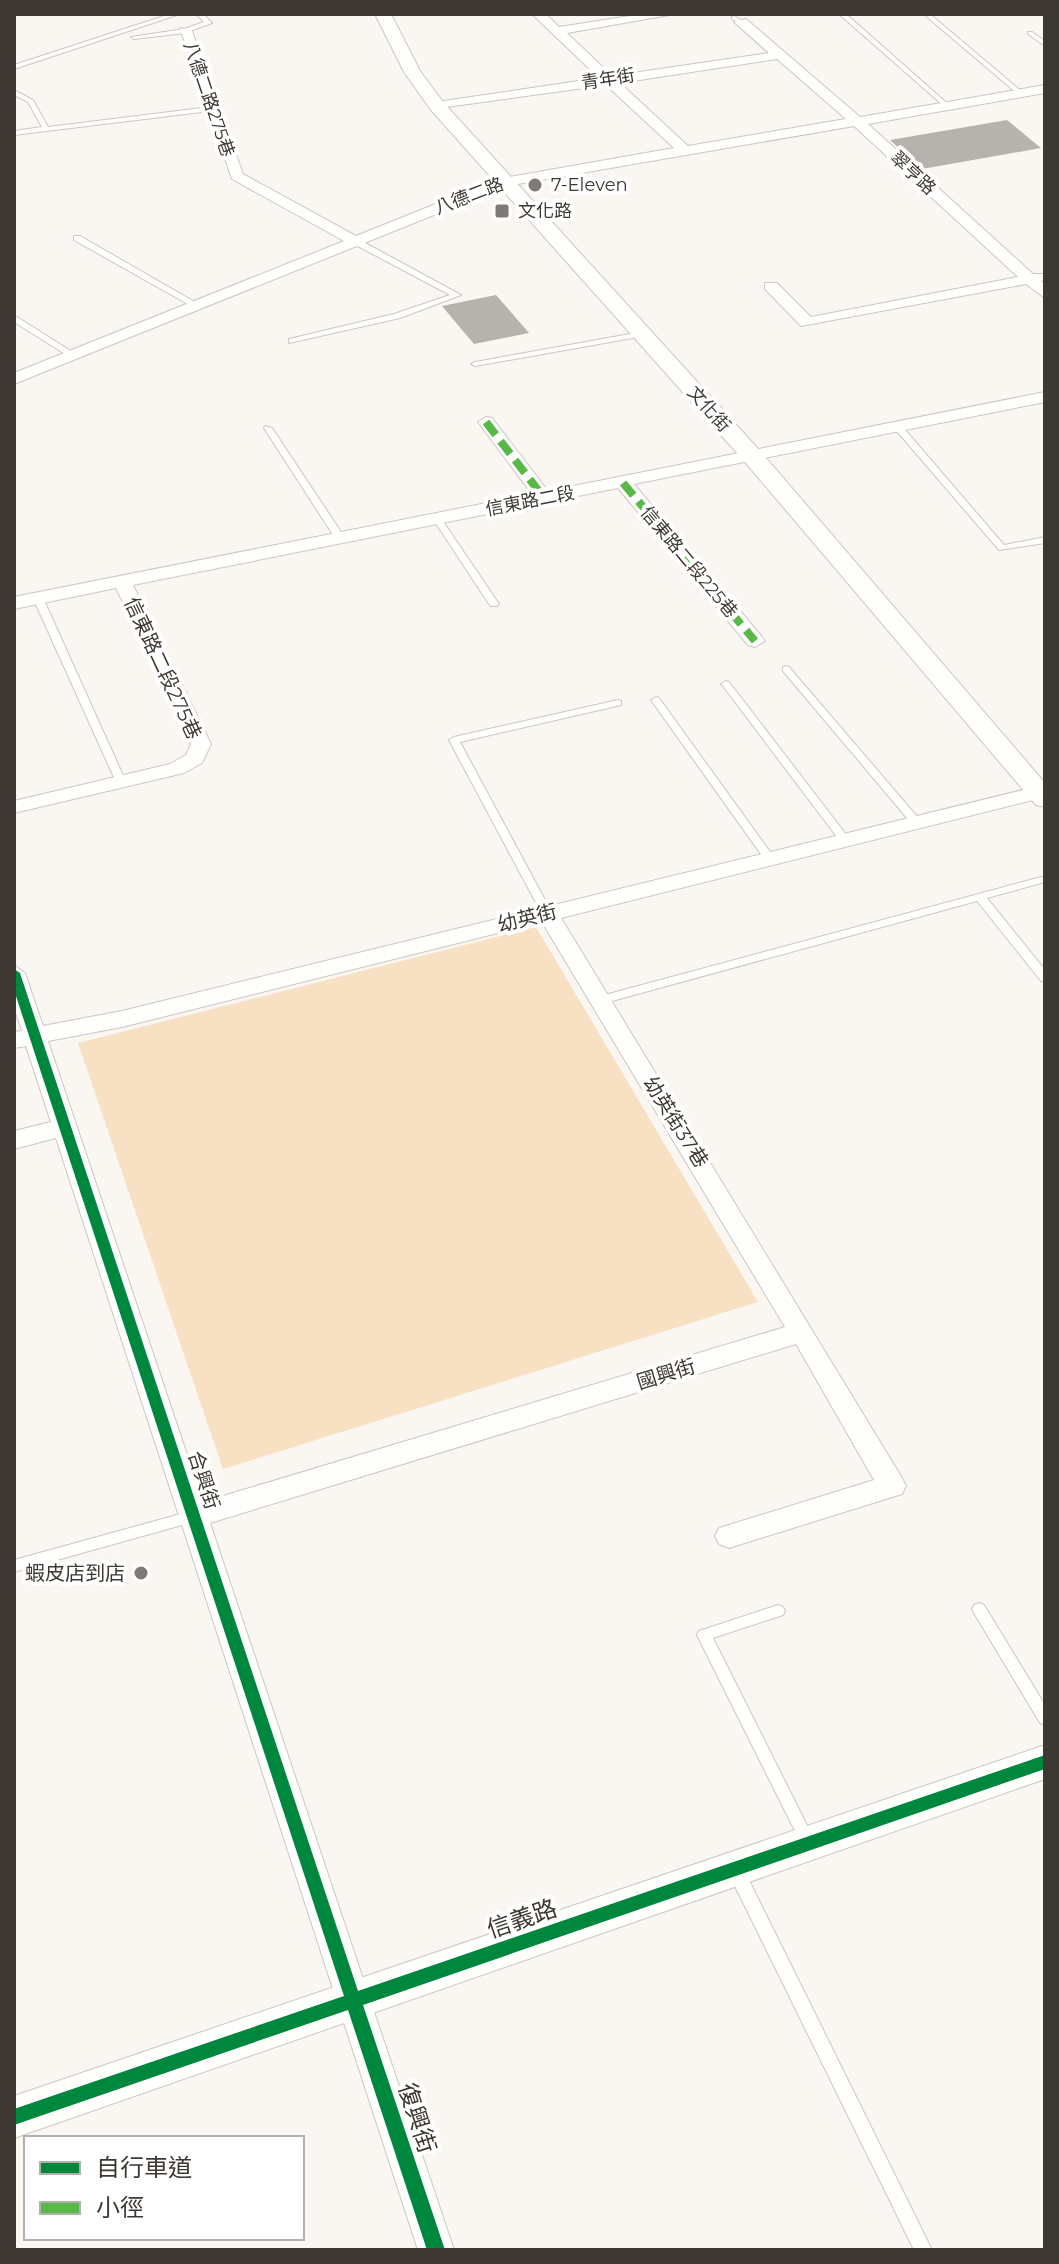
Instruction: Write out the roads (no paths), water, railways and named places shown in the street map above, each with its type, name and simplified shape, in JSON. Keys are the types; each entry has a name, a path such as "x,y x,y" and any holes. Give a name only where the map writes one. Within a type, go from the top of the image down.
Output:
{"street":[{"name":"文化街","path":"383,14 412,72 437,106 753,457 1042,795"},
{"path":"538,14 684,150"},
{"path":"557,31 669,14"},
{"name":"翠亨路","path":"738,20 1037,277 1045,293"},
{"name":"八德二路275巷","path":"185,31 210,109 237,176 355,241"},
{"name":"青年街","path":"437,106 780,55"},
{"name":"八德二路","path":"14,379 503,182 1045,89"},
{"path":"771,286 807,323 1037,277"},
{"name":"信東路二段","path":"14,603 1045,397"},
{"path":"486,422 544,498"},
{"name":"信東路二段225巷","path":"623,483 755,641"},
{"name":"信東路二段275巷","path":"14,807 177,769 195,759 201,744 122,581"},
{"name":"幼英街","path":"25,1038 122,1019 844,839 1042,795"},
{"name":"幼英街37巷","path":"547,913 802,1332"},
{"name":"合興街","path":"14,973 25,1038 66,1127 356,1999"},
{"path":"14,1140 66,1127"},
{"path":"729,1536 892,1486 802,1332"},
{"name":"國興街","path":"195,1516 802,1332"},
{"name":"信義路","path":"14,2117 1045,1762"},
{"name":"復興街","path":"356,1999 436,2250"}],"lane":[{"path":"14,67 177,14"},
{"path":"134,37 185,31 209,23 199,14"},
{"path":"842,14 947,106"},
{"path":"929,16 1020,93"},
{"path":"1030,33 1045,44"},
{"path":"14,60 23,64"},
{"path":"14,92 31,101 46,129"},
{"path":"14,133 210,109"},
{"path":"77,238 196,305"},
{"path":"292,341 397,316 457,295 355,241"},
{"path":"14,319 73,355"},
{"path":"475,364 641,334"},
{"path":"898,427 1002,548 1045,540"},
{"path":"268,428 340,538"},
{"path":"437,519 494,604"},
{"path":"38,598 121,782"},
{"path":"786,669 916,822"},
{"path":"726,684 844,839"},
{"path":"656,700 769,858"},
{"path":"547,913 454,740 618,703"},
{"path":"601,1000 1045,879"},
{"path":"980,897 1045,978"},
{"path":"14,1566 195,1516"},
{"path":"979,1609 1045,1718"},
{"path":"778,1611 704,1635 809,1843"},
{"path":"734,1869 923,2250"}],"place":[{"name":"7-Eleven","path":"535,185"},
{"name":"文化路","path":"502,211"},
{"name":"蝦皮店到店","path":"141,1573"}]}
